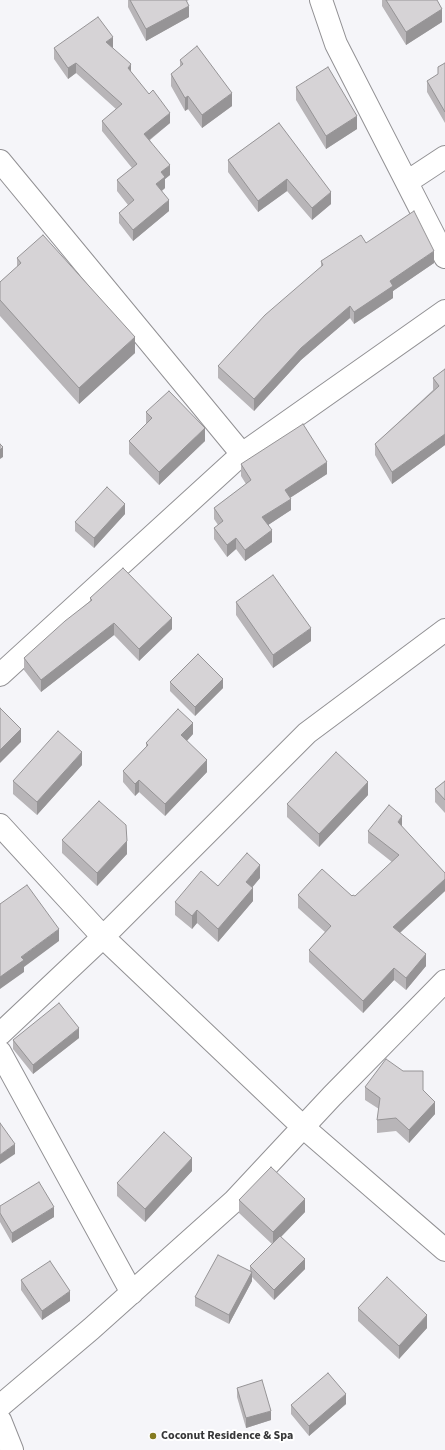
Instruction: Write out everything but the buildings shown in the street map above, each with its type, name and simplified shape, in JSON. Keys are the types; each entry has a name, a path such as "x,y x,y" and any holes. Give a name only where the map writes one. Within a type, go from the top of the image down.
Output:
{"street":[{"path":"321,0 336,44 445,257"},
{"path":"407,182 445,157"},
{"path":"0,161 242,454"},
{"path":"0,674 242,454 445,311"},
{"path":"0,1034 103,937 307,733 445,630"},
{"path":"0,825 103,937 303,1127 445,1250"},
{"path":"0,1406 92,1329 234,1201 332,1096 445,982"},
{"path":"0,1052 132,1293"},
{"path":"0,1420 12,1450"}],"place":[{"name":"Coconut Residence & Spa","path":"153,1436"}]}
